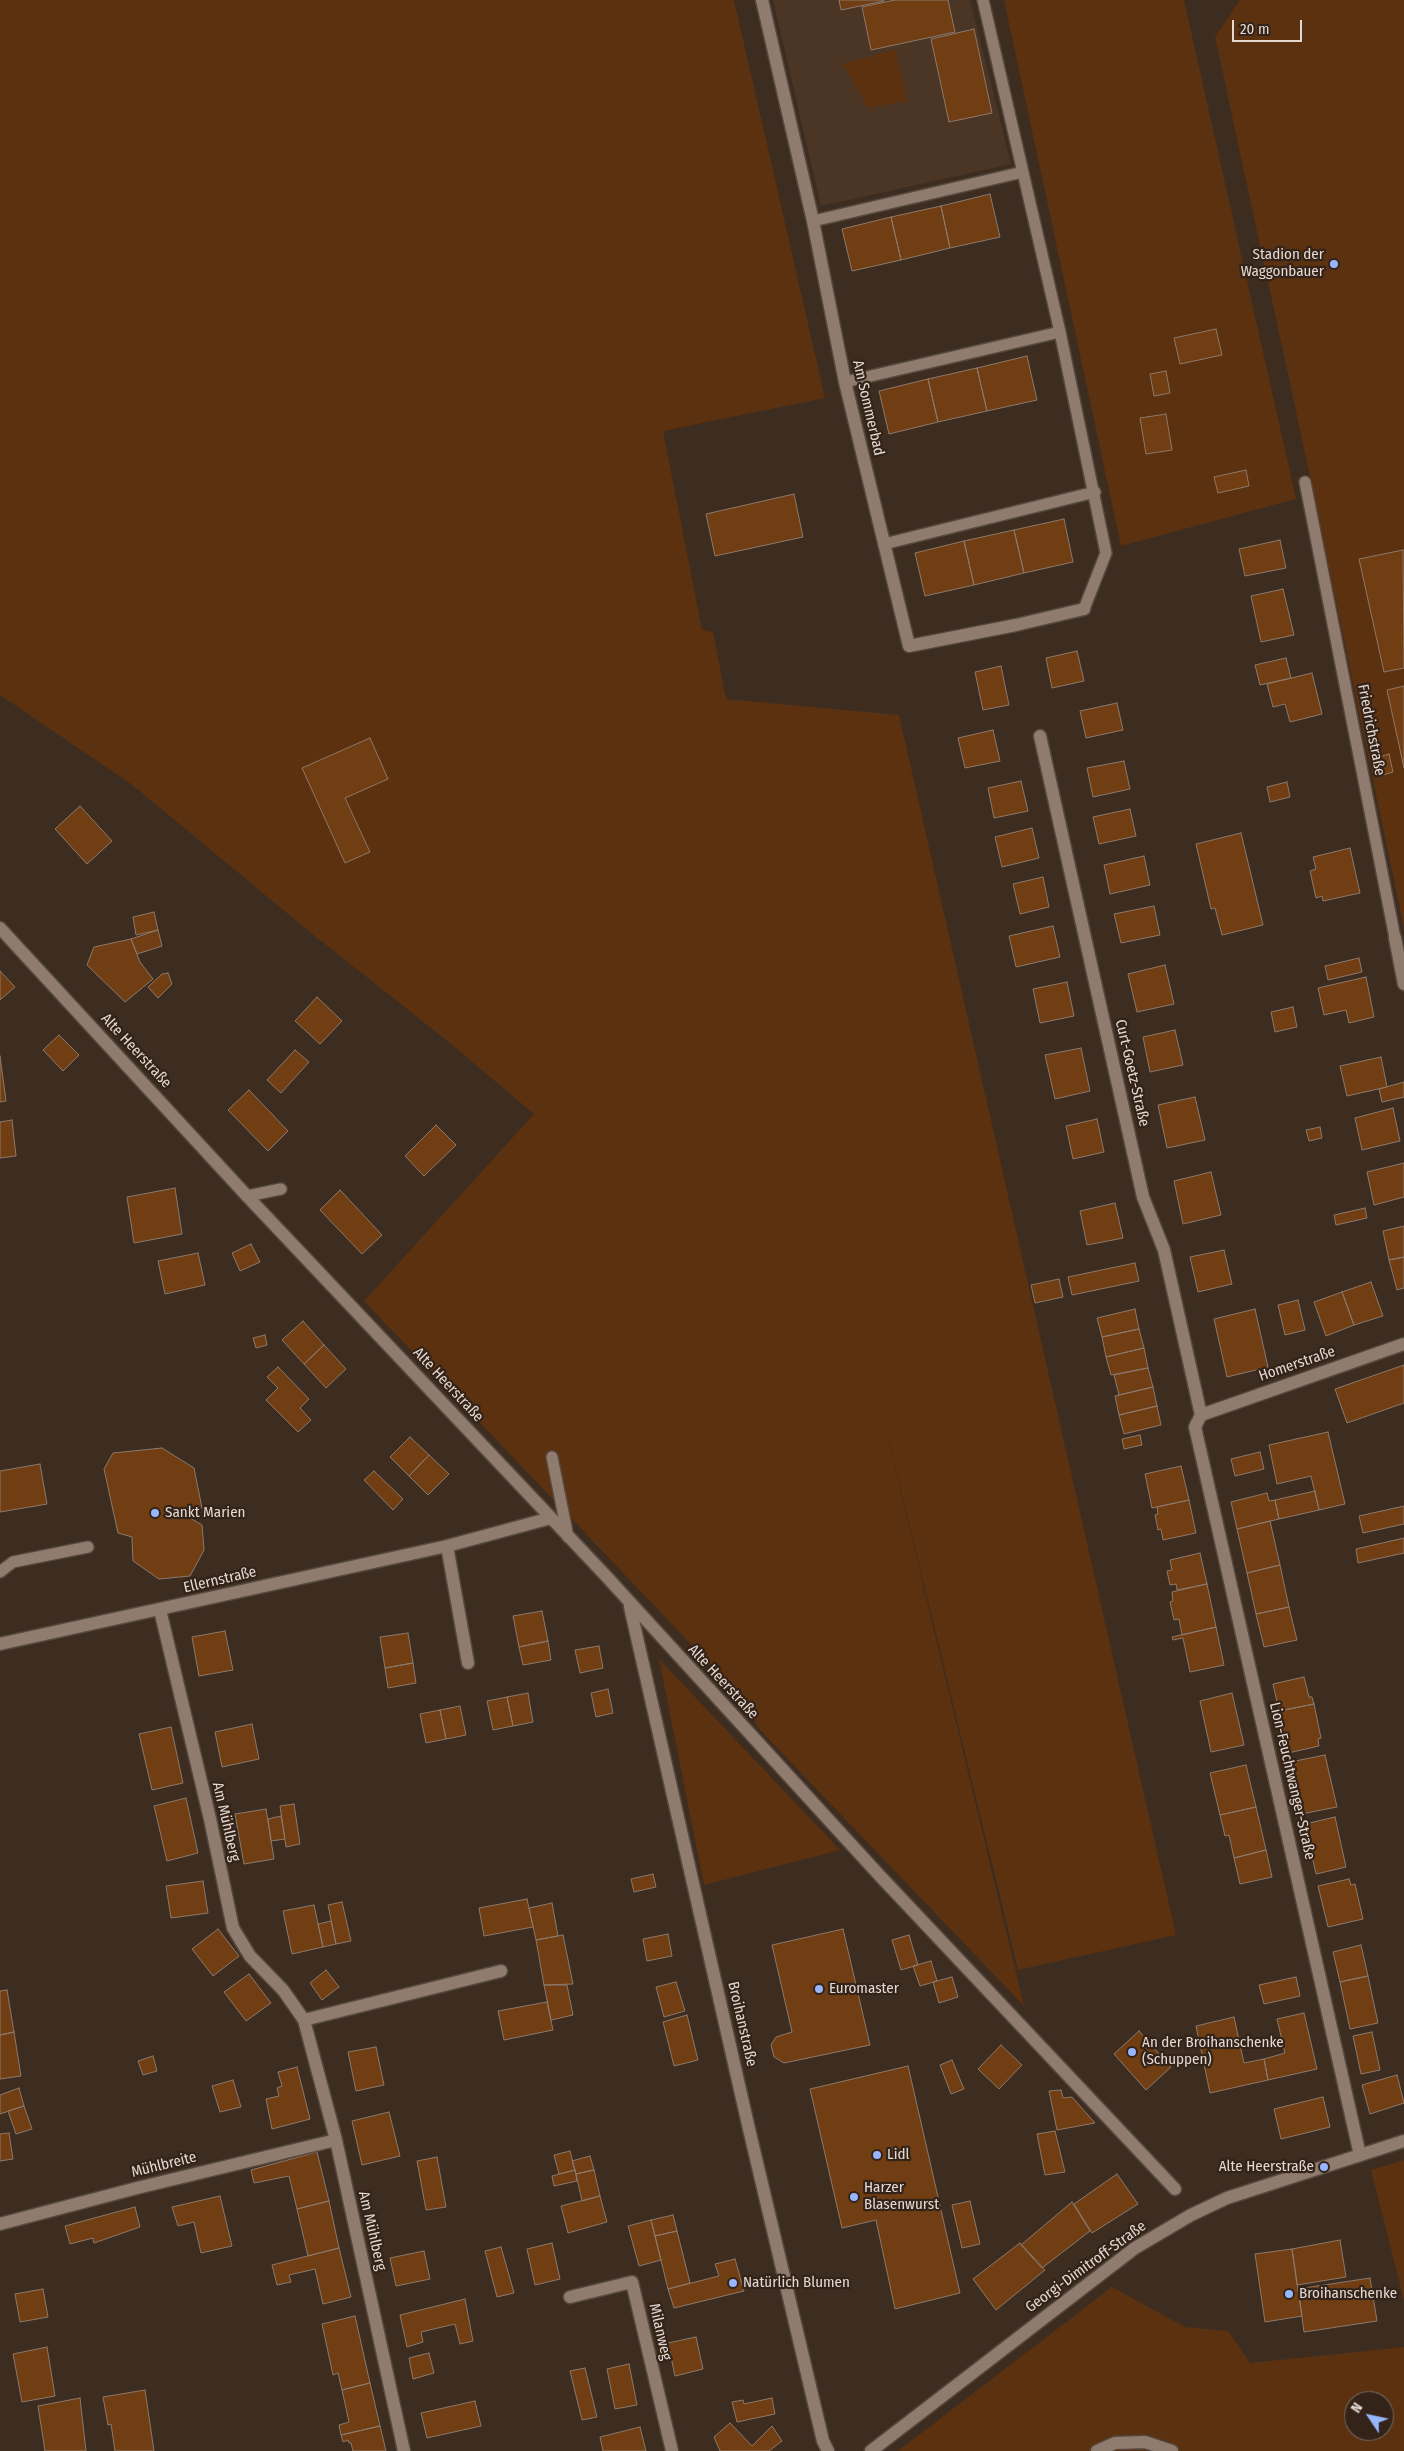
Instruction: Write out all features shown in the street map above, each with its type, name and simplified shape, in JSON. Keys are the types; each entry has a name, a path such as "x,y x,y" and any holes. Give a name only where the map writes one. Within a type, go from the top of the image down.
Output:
{"street":[{"name":"Am Sommerbad","path":"762,0 813,222 845,382 909,646 1016,625 1084,609"},
{"name":"Curt-Goetz-Straße","path":"1040,736 1143,1197 1164,1250 1202,1415"},
{"name":"Alte Heerstraße","path":"0,928 248,1196 551,1518 880,1876 1175,2189"},
{"name":"Friedrichstraße","path":"1395,938 1403,972"},
{"name":"Homerstraße","path":"1202,1415 1404,1344"},
{"name":"Lion-Feuchtwanger-Straße","path":"1202,1415 1195,1427 1360,2155"},
{"name":"Ellernstraße","path":"0,1644 447,1546 551,1518"},
{"path":"447,1546 468,1663"},
{"name":"Broihanstraße","path":"630,1604 749,2129 823,2441 828,2451"},
{"name":"Am Mühlberg","path":"160,1610 210,1819 233,1928 250,1956 283,1990 304,2020 336,2140 404,2451"},
{"path":"304,2020 501,1971"},
{"name":"Mühlbreite","path":"0,2224 146,2185 336,2140"},
{"name":"Georgi-Dimitroff-Straße","path":"871,2451 1030,2327 1136,2248 1191,2215 1227,2198 1404,2141"},
{"name":"Milanweg","path":"570,2297 632,2282 672,2451"},
{"path":"1097,2451 1115,2443 1145,2442 1172,2451"}],"lane":[{"path":"983,0 1060,332 1095,492 1106,553 1084,609"},
{"path":"813,222 1023,172"},
{"path":"845,382 1060,332"},
{"name":"Friedrichstraße","path":"1305,482 1395,938"},
{"path":"884,544 1095,492"},
{"path":"248,1196 280,1189"},
{"path":"552,1457 568,1537"},
{"path":"0,1572 13,1562 88,1547"}],"shaded area":[{"path":"0,0 734,0 825,398 663,431 702,630 713,632 726,699 899,715 1176,1935 1018,1970 875,1384 1024,2006 757,1727 749,1705 364,1301 534,1114 450,1043 316,937 131,784 0,695"},
{"path":"773,0 970,0 1011,164 821,206"},
{"path":"1004,0 1184,0 1296,499 1121,546"},
{"name":"Stadion der Waggonbauer","path":"1240,0 1404,0 1404,929 1313,490 1215,37"},
{"path":"896,49 907,101 868,108 843,64"},
{"path":"659,1659 840,1850 704,1885"},
{"path":"1404,2160 1404,2301 1371,2170"},
{"path":"1112,2287 1185,2327 1228,2331 1250,2363 1404,2347 1404,2451 898,2451"}],"building":[{"path":"839,0 884,0 884,1 841,10"},
{"path":"895,0 948,0 955,32 871,50 862,7"},
{"path":"974,29 992,113 949,122 931,39"},
{"path":"990,194 1000,237 950,248 941,206"},
{"path":"941,206 950,248 901,260 891,217"},
{"path":"891,217 901,260 852,271 842,229"},
{"path":"1216,329 1222,355 1180,364 1174,338"},
{"path":"1027,356 1037,400 987,411 977,368"},
{"path":"977,368 987,411 938,422 928,379"},
{"path":"1166,371 1170,393 1154,396 1150,374"},
{"path":"928,379 938,422 889,434 879,391"},
{"path":"1166,414 1172,450 1146,454 1140,418"},
{"path":"1246,470 1249,486 1218,493 1214,477"},
{"path":"794,494 803,537 715,556 706,514"},
{"path":"1064,519 1073,562 1024,573 1014,530"},
{"path":"1014,530 1024,573 974,585 964,541"},
{"path":"1280,540 1286,568 1245,576 1239,549"},
{"path":"964,541 974,585 925,596 915,553"},
{"path":"1403,550 1404,668 1384,672 1359,559"},
{"path":"1283,589 1294,635 1261,642 1251,596"},
{"path":"1077,651 1084,681 1052,688 1046,658"},
{"path":"1286,658 1291,678 1260,685 1255,665"},
{"path":"1001,666 1009,705 983,710 975,672"},
{"path":"1312,673 1322,714 1290,722 1285,704 1273,707 1267,684"},
{"path":"1404,686 1404,768 1387,690"},
{"path":"1117,703 1123,730 1086,738 1080,711"},
{"path":"993,730 1000,761 965,768 958,738"},
{"path":"370,738 388,779 345,798 370,852 345,863 302,768"},
{"path":"1389,754 1393,772 1383,775 1379,757"},
{"path":"1124,761 1130,789 1093,797 1087,768"},
{"path":"1021,781 1028,811 994,818 988,788"},
{"path":"1287,782 1290,797 1270,802 1267,787"},
{"path":"80,806 112,841 87,864 55,829"},
{"path":"1130,809 1136,836 1099,844 1093,817"},
{"path":"1032,828 1039,858 1002,867 995,837"},
{"path":"1241,833 1263,925 1222,935 1215,908 1211,909 1196,844"},
{"path":"1350,848 1360,893 1323,901 1322,896 1316,898 1310,871 1316,869 1313,857"},
{"path":"1144,856 1150,885 1110,894 1104,865"},
{"path":"1043,877 1049,907 1020,914 1013,884"},
{"path":"1154,906 1160,935 1121,943 1114,914"},
{"path":"154,912 158,930 136,935 133,917"},
{"path":"1053,926 1060,957 1016,967 1009,936"},
{"path":"158,930 162,946 137,954 131,939"},
{"path":"131,939 140,962 153,979 125,1002 87,965 94,947"},
{"path":"1359,958 1362,972 1328,980 1325,966"},
{"path":"1165,965 1174,1004 1137,1012 1128,974"},
{"path":"0,971 15,987 0,1000"},
{"path":"168,973 172,984 158,998 148,987 162,974"},
{"path":"1366,977 1374,1017 1349,1023 1346,1010 1324,1015 1318,988"},
{"path":"1067,982 1074,1016 1040,1023 1033,989"},
{"path":"317,997 342,1021 320,1044 295,1021"},
{"path":"1293,1007 1297,1027 1275,1032 1271,1012"},
{"path":"1175,1030 1183,1065 1150,1072 1143,1037"},
{"path":"59,1035 79,1055 63,1071 43,1050"},
{"path":"1081,1048 1090,1091 1055,1099 1045,1055"},
{"path":"295,1050 309,1062 281,1093 267,1080"},
{"path":"0,1056 6,1101 0,1102"},
{"path":"1381,1057 1387,1087 1347,1096 1340,1066"},
{"path":"1404,1082 1404,1097 1382,1102 1379,1089"},
{"path":"249,1090 288,1131 268,1151 228,1110"},
{"path":"1195,1097 1205,1140 1167,1148 1158,1105"},
{"path":"1393,1108 1400,1141 1362,1150 1355,1118"},
{"path":"1097,1119 1104,1152 1073,1159 1066,1126"},
{"path":"12,1120 16,1156 0,1158 0,1122"},
{"path":"436,1125 456,1145 424,1176 405,1156"},
{"path":"1320,1127 1322,1138 1309,1141 1306,1130"},
{"path":"1404,1163 1404,1197 1374,1205 1367,1172"},
{"path":"1211,1172 1221,1215 1183,1224 1174,1181"},
{"path":"175,1188 182,1234 134,1243 127,1197"},
{"path":"340,1190 382,1235 362,1254 320,1210"},
{"path":"1115,1203 1123,1238 1087,1245 1080,1211"},
{"path":"1365,1208 1367,1218 1336,1225 1334,1215"},
{"path":"1404,1226 1404,1257 1389,1260 1383,1231"},
{"path":"251,1244 260,1262 240,1271 232,1253"},
{"path":"1224,1250 1232,1284 1198,1292 1190,1257"},
{"path":"198,1253 205,1285 165,1294 158,1261"},
{"path":"1404,1257 1404,1288 1397,1290 1389,1260"},
{"path":"1135,1263 1139,1281 1072,1295 1068,1277"},
{"path":"1059,1279 1063,1297 1035,1303 1031,1285"},
{"path":"1371,1282 1383,1316 1354,1325 1342,1292"},
{"path":"1342,1292 1354,1325 1326,1336 1314,1302"},
{"path":"1298,1300 1305,1330 1285,1335 1278,1305"},
{"path":"1135,1309 1139,1329 1102,1337 1097,1318"},
{"path":"1255,1309 1268,1367 1227,1377 1214,1319"},
{"path":"303,1321 324,1345 304,1364 282,1340"},
{"path":"1139,1329 1144,1348 1106,1357 1102,1337"},
{"path":"265,1335 267,1345 256,1348 253,1338"},
{"path":"324,1345 346,1369 326,1388 304,1364"},
{"path":"1144,1348 1148,1368 1111,1375 1106,1357"},
{"path":"1404,1365 1404,1403 1347,1423 1335,1389"},
{"path":"278,1367 309,1399 300,1408 311,1420 298,1432 266,1400 278,1388 267,1377"},
{"path":"1148,1368 1153,1387 1119,1395 1114,1375"},
{"path":"1153,1387 1157,1406 1119,1415 1115,1396"},
{"path":"1157,1406 1161,1425 1124,1434 1119,1415"},
{"path":"1328,1432 1345,1504 1319,1510 1311,1476 1277,1484 1269,1445"},
{"path":"1140,1435 1142,1445 1124,1449 1122,1439"},
{"path":"410,1437 429,1455 409,1476 390,1457"},
{"name":"Sankt Marien","path":"162,1448 194,1468 202,1508 190,1518 202,1525 204,1550 190,1576 159,1579 133,1561 132,1537 118,1533 104,1469 113,1453"},
{"path":"1260,1452 1264,1469 1235,1476 1231,1459"},
{"path":"429,1455 449,1474 428,1495 409,1476"},
{"path":"40,1464 47,1504 0,1512 0,1471"},
{"path":"1181,1466 1189,1500 1152,1508 1145,1474"},
{"path":"374,1471 403,1499 393,1510 364,1480"},
{"path":"1315,1491 1319,1510 1279,1519 1275,1500"},
{"path":"1267,1493 1269,1501 1275,1500 1279,1519 1237,1529 1231,1502"},
{"path":"1189,1500 1196,1533 1163,1540 1161,1529 1158,1530 1155,1515 1158,1514 1157,1507"},
{"path":"1404,1506 1404,1524 1363,1533 1359,1516"},
{"path":"1270,1521 1280,1565 1247,1573 1237,1529"},
{"path":"1404,1538 1404,1553 1358,1563 1356,1549"},
{"path":"1200,1553 1207,1584 1177,1590 1176,1584 1170,1585 1167,1571 1172,1570 1170,1560"},
{"path":"1280,1565 1289,1607 1256,1614 1247,1573"},
{"path":"1207,1584 1216,1627 1182,1635 1179,1619 1174,1620 1170,1602 1173,1601 1172,1592"},
{"path":"1289,1607 1297,1640 1264,1647 1256,1614"},
{"path":"542,1611 548,1641 519,1647 513,1616"},
{"path":"1216,1627 1224,1665 1190,1672 1183,1638 1173,1640 1172,1637"},
{"path":"225,1631 233,1670 199,1676 192,1637"},
{"path":"408,1633 413,1663 385,1668 380,1637"},
{"path":"548,1641 551,1660 523,1665 519,1647"},
{"path":"599,1646 603,1668 580,1673 575,1650"},
{"path":"413,1663 416,1683 388,1688 385,1668"},
{"path":"1304,1677 1309,1697 1312,1697 1314,1704 1279,1711 1273,1684"},
{"path":"608,1689 613,1713 596,1717 591,1693"},
{"path":"528,1693 533,1722 513,1726 507,1697"},
{"path":"1232,1693 1244,1745 1211,1752 1200,1701"},
{"path":"507,1697 513,1726 493,1730 487,1701"},
{"path":"1314,1704 1321,1738 1318,1739 1319,1746 1288,1753 1279,1711"},
{"path":"460,1706 466,1735 446,1739 440,1710"},
{"path":"440,1710 446,1739 426,1743 420,1714"},
{"path":"252,1724 259,1759 222,1767 215,1732"},
{"path":"171,1727 183,1783 152,1790 139,1734"},
{"path":"1325,1755 1337,1807 1301,1814 1290,1762"},
{"path":"1246,1765 1256,1807 1220,1815 1210,1773"},
{"path":"186,1798 198,1853 167,1861 154,1806"},
{"path":"294,1804 300,1844 286,1847 280,1806"},
{"path":"1256,1807 1266,1850 1234,1858 1229,1835 1225,1836 1220,1815"},
{"path":"266,1809 274,1859 244,1864 235,1814"},
{"path":"281,1816 285,1839 271,1841 268,1819"},
{"path":"1335,1817 1346,1867 1316,1874 1305,1824"},
{"path":"1266,1850 1272,1877 1240,1884 1234,1858"},
{"path":"653,1874 656,1887 634,1892 631,1879"},
{"path":"1349,1879 1351,1885 1355,1884 1363,1919 1328,1927 1318,1886"},
{"path":"203,1881 208,1913 171,1918 166,1886"},
{"path":"527,1899 533,1927 484,1936 479,1908"},
{"path":"342,1902 351,1941 336,1944 328,1905"},
{"path":"552,1903 558,1936 536,1940 529,1908"},
{"path":"314,1905 323,1947 292,1954 283,1911"},
{"path":"331,1921 336,1944 323,1947 318,1924"},
{"path":"218,1929 239,1956 213,1976 192,1949"},
{"name":"Euromaster","path":"843,1929 870,2045 784,2063 774,2057 771,2045 776,2037 792,2032 772,1945"},
{"path":"668,1934 672,1956 647,1961 643,1939"},
{"path":"563,1935 573,1984 544,1985 536,1940"},
{"path":"909,1935 918,1965 901,1970 892,1940"},
{"path":"1361,1945 1368,1976 1340,1982 1333,1952"},
{"path":"931,1961 937,1981 920,1986 913,1966"},
{"path":"326,1970 339,1987 322,2000 310,1983"},
{"path":"249,1974 271,2003 246,2021 224,1992"},
{"path":"1368,1976 1378,2023 1350,2029 1340,1982"},
{"path":"952,1977 958,1997 939,2003 933,1982"},
{"path":"1296,1977 1300,1996 1264,2004 1259,1985"},
{"path":"676,1982 685,2011 664,2017 656,1987"},
{"path":"544,1985 567,1985 573,2015 551,2020"},
{"path":"7,1990 14,2032 0,2035 0,1991"},
{"path":"547,2002 553,2030 504,2040 498,2011"},
{"path":"1304,2013 1317,2069 1268,2080 1264,2059 1285,2053 1277,2019"},
{"path":"687,2015 698,2060 674,2066 663,2022"},
{"path":"1234,2017 1244,2063 1264,2059 1268,2080 1210,2093 1196,2026"},
{"path":"1139,2031 1171,2067 1146,2090 1114,2054"},
{"path":"14,2032 21,2076 0,2079 0,2035"},
{"path":"1372,2032 1380,2070 1361,2074 1353,2036"},
{"path":"1001,2045 1022,2065 999,2089 978,2069"},
{"path":"376,2047 384,2085 356,2091 348,2052"},
{"path":"153,2056 157,2071 143,2075 138,2061"},
{"path":"952,2060 964,2089 951,2094 940,2065"},
{"name":"Lidl","path":"908,2066 960,2293 895,2309 876,2220 842,2228 810,2089"},
{"path":"297,2067 310,2119 272,2129 266,2099 279,2096 277,2088 282,2086 278,2072"},
{"path":"1397,2075 1404,2103 1370,2114 1362,2085"},
{"path":"233,2080 241,2107 220,2112 212,2086"},
{"path":"19,2088 24,2106 0,2114 0,2095"},
{"path":"1061,2090 1063,2098 1072,2097 1095,2123 1057,2130 1049,2091"},
{"path":"1323,2097 1330,2127 1281,2139 1274,2109"},
{"path":"24,2106 32,2129 16,2134 8,2111"},
{"path":"389,2112 400,2156 362,2165 352,2121"},
{"path":"1055,2131 1065,2172 1045,2175 1037,2134"},
{"path":"9,2133 13,2159 0,2161 0,2134"},
{"path":"570,2151 575,2170 559,2174 554,2155"},
{"path":"317,2152 329,2201 297,2209 289,2176 254,2183 251,2170"},
{"path":"590,2156 594,2170 576,2174 572,2161"},
{"path":"437,2157 446,2207 426,2210 417,2161"},
{"path":"575,2170 577,2181 554,2186 552,2176"},
{"path":"594,2170 600,2196 582,2201 576,2174"},
{"path":"1117,2174 1138,2204 1092,2233 1074,2204"},
{"path":"220,2196 232,2246 201,2253 194,2222 178,2226 172,2207"},
{"path":"600,2196 607,2222 568,2233 561,2206"},
{"path":"329,2201 339,2248 308,2256 297,2209"},
{"path":"970,2201 980,2244 962,2248 952,2205"},
{"path":"1072,2202 1090,2231 1042,2268 1021,2245"},
{"path":"135,2207 140,2227 94,2243 93,2238 70,2244 65,2226"},
{"path":"673,2215 677,2231 655,2236 651,2220"},
{"path":"651,2220 661,2260 639,2266 628,2226"},
{"path":"677,2231 690,2283 668,2289 655,2236"},
{"path":"1340,2240 1346,2277 1297,2285 1292,2249"},
{"path":"552,2243 560,2279 535,2285 527,2249"},
{"path":"1020,2243 1045,2270 996,2310 973,2279"},
{"path":"501,2247 514,2293 497,2297 485,2251"},
{"path":"339,2248 351,2297 323,2304 315,2269 289,2275 291,2282 277,2285 272,2265"},
{"path":"1292,2249 1302,2316 1265,2322 1255,2254"},
{"path":"424,2251 430,2279 396,2286 390,2258"},
{"path":"735,2259 744,2291 674,2308 668,2289 719,2276 715,2264"},
{"path":"1370,2278 1377,2321 1304,2332 1298,2289"},
{"path":"43,2289 48,2317 20,2322 15,2294"},
{"path":"465,2299 473,2341 460,2344 455,2324 421,2332 423,2342 407,2347 400,2315"},
{"path":"355,2316 370,2383 342,2390 338,2373 333,2375 322,2324"},
{"path":"696,2337 703,2369 675,2376 668,2343"},
{"path":"47,2347 55,2396 22,2402 13,2354"},
{"path":"429,2353 434,2373 413,2379 409,2358"},
{"path":"629,2364 637,2405 615,2409 607,2369"},
{"path":"585,2368 597,2417 582,2420 570,2371"},
{"path":"370,2383 380,2426 341,2435 339,2425 349,2422 342,2390"},
{"path":"145,2390 154,2451 115,2451 111,2424 108,2425 103,2397"},
{"path":"80,2398 86,2451 45,2451 38,2406"},
{"path":"772,2398 775,2414 737,2422 732,2402 743,2400 744,2404"},
{"path":"475,2401 481,2426 427,2438 421,2413"},
{"path":"730,2423 752,2446 772,2426 782,2441 769,2451 720,2451 714,2437"},
{"path":"380,2426 386,2451 353,2451 348,2440 343,2442 341,2435"},
{"path":"640,2427 646,2451 603,2451 600,2437"}],"place":[{"name":"Stadion der Waggonbauer","path":"1334,264"},
{"name":"Sankt Marien","path":"155,1513"},
{"name":"Euromaster","path":"819,1989"},
{"name":"An der Broihanschenke (Schuppen)","path":"1132,2052"},
{"name":"Lidl","path":"877,2155"},
{"name":"Alte Heerstraße","path":"1324,2167"},
{"name":"Harzer Blasenwurst","path":"854,2197"},
{"name":"Natürlich Blumen","path":"733,2283"},
{"name":"Broihanschenke","path":"1289,2294"}]}
